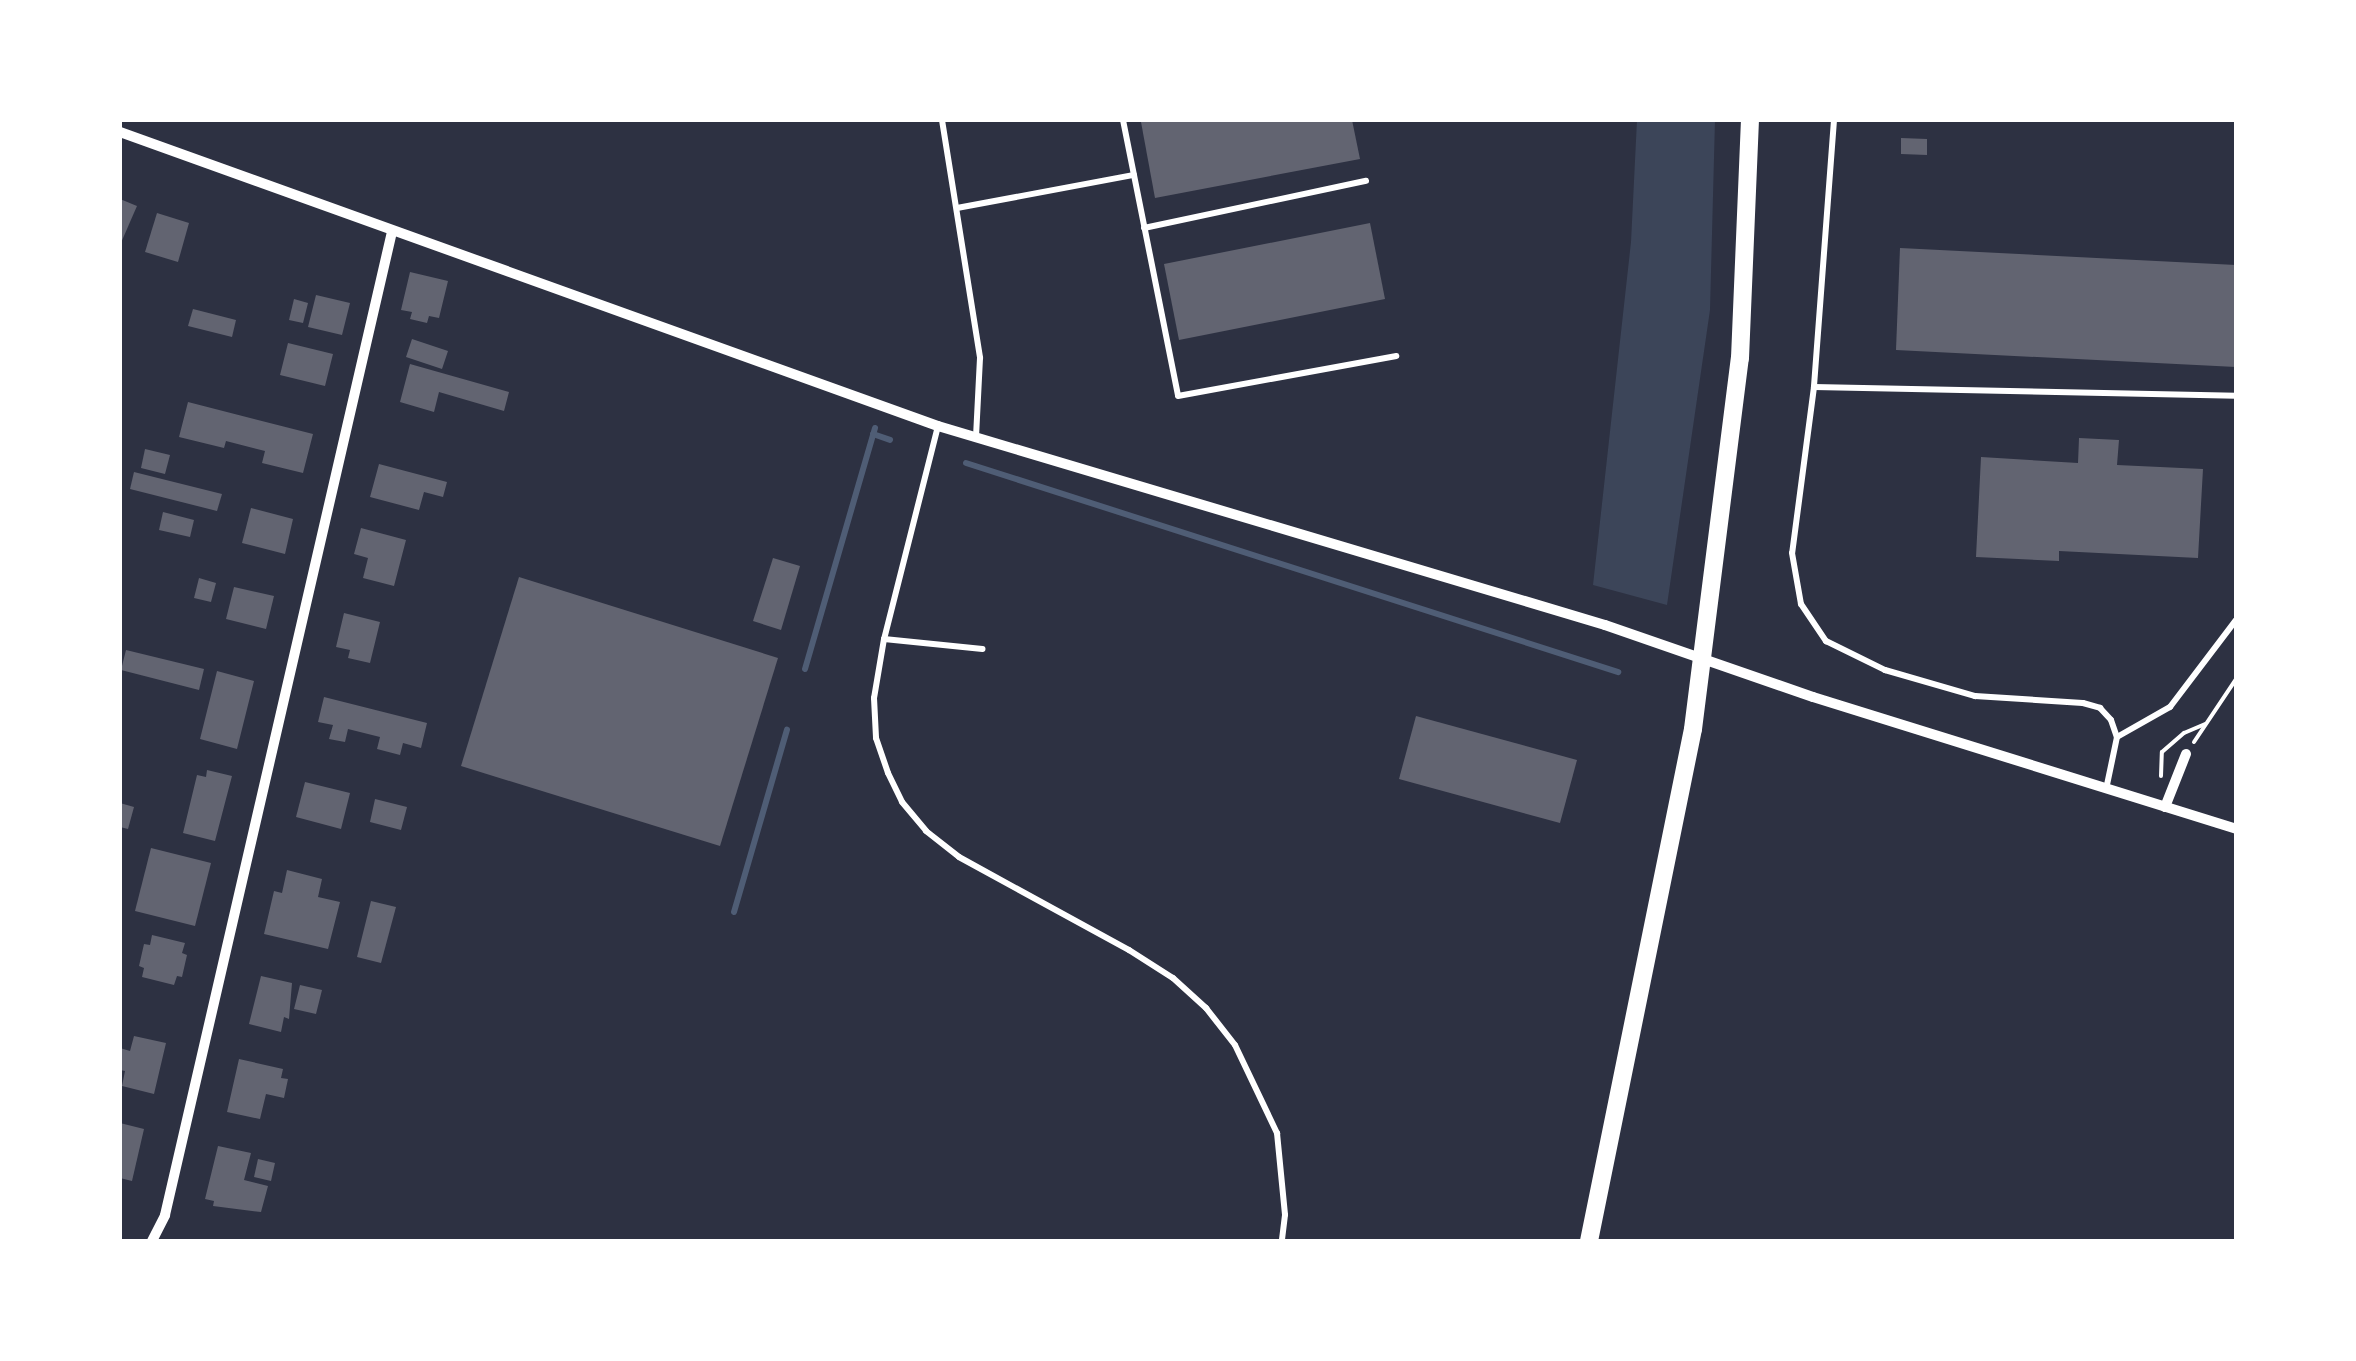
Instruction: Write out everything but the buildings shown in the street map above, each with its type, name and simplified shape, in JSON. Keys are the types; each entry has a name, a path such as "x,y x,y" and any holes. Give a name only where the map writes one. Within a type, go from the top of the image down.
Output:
{"main road":[{"path":"1589,1241 1693,728 1740,358 1750,120"}],"street":[{"path":"120,132 938,426 1702,658 1813,697 2106,785 2236,829"},
{"path":"152,1241 165,1215 392,232"},
{"path":"2165,807 2186,754"}],"lane":[{"path":"942,120 980,358 976,436"},
{"path":"1123,120 1178,396 1396,356"},
{"path":"1834,120 1814,387 1792,553 1798,592 1812,625 1851,657 1975,696 2083,703 2100,708 2111,720 2117,737 2117,754 2106,785"},
{"path":"956,208 1134,175"},
{"path":"1144,228 1366,180"},
{"path":"1814,387 2236,396"},
{"path":"938,426 884,640 874,698 876,738 902,802 926,831 959,856 1129,950 1206,1008 1235,1045 1277,1133 1285,1215 1282,1241"},
{"path":"2117,737 2170,707 2236,620"},
{"path":"884,640 982,648"}],"path":[{"path":"2186,754 2236,680"}],"shaded area":[{"path":"1637,120 1715,120 1710,310 1667,605 1593,585 1631,242"}],"waterway":[{"path":"805,669 875,428"},
{"path":"873,434 890,440"},
{"path":"966,463 1618,672"},
{"path":"734,912 787,730"}]}
